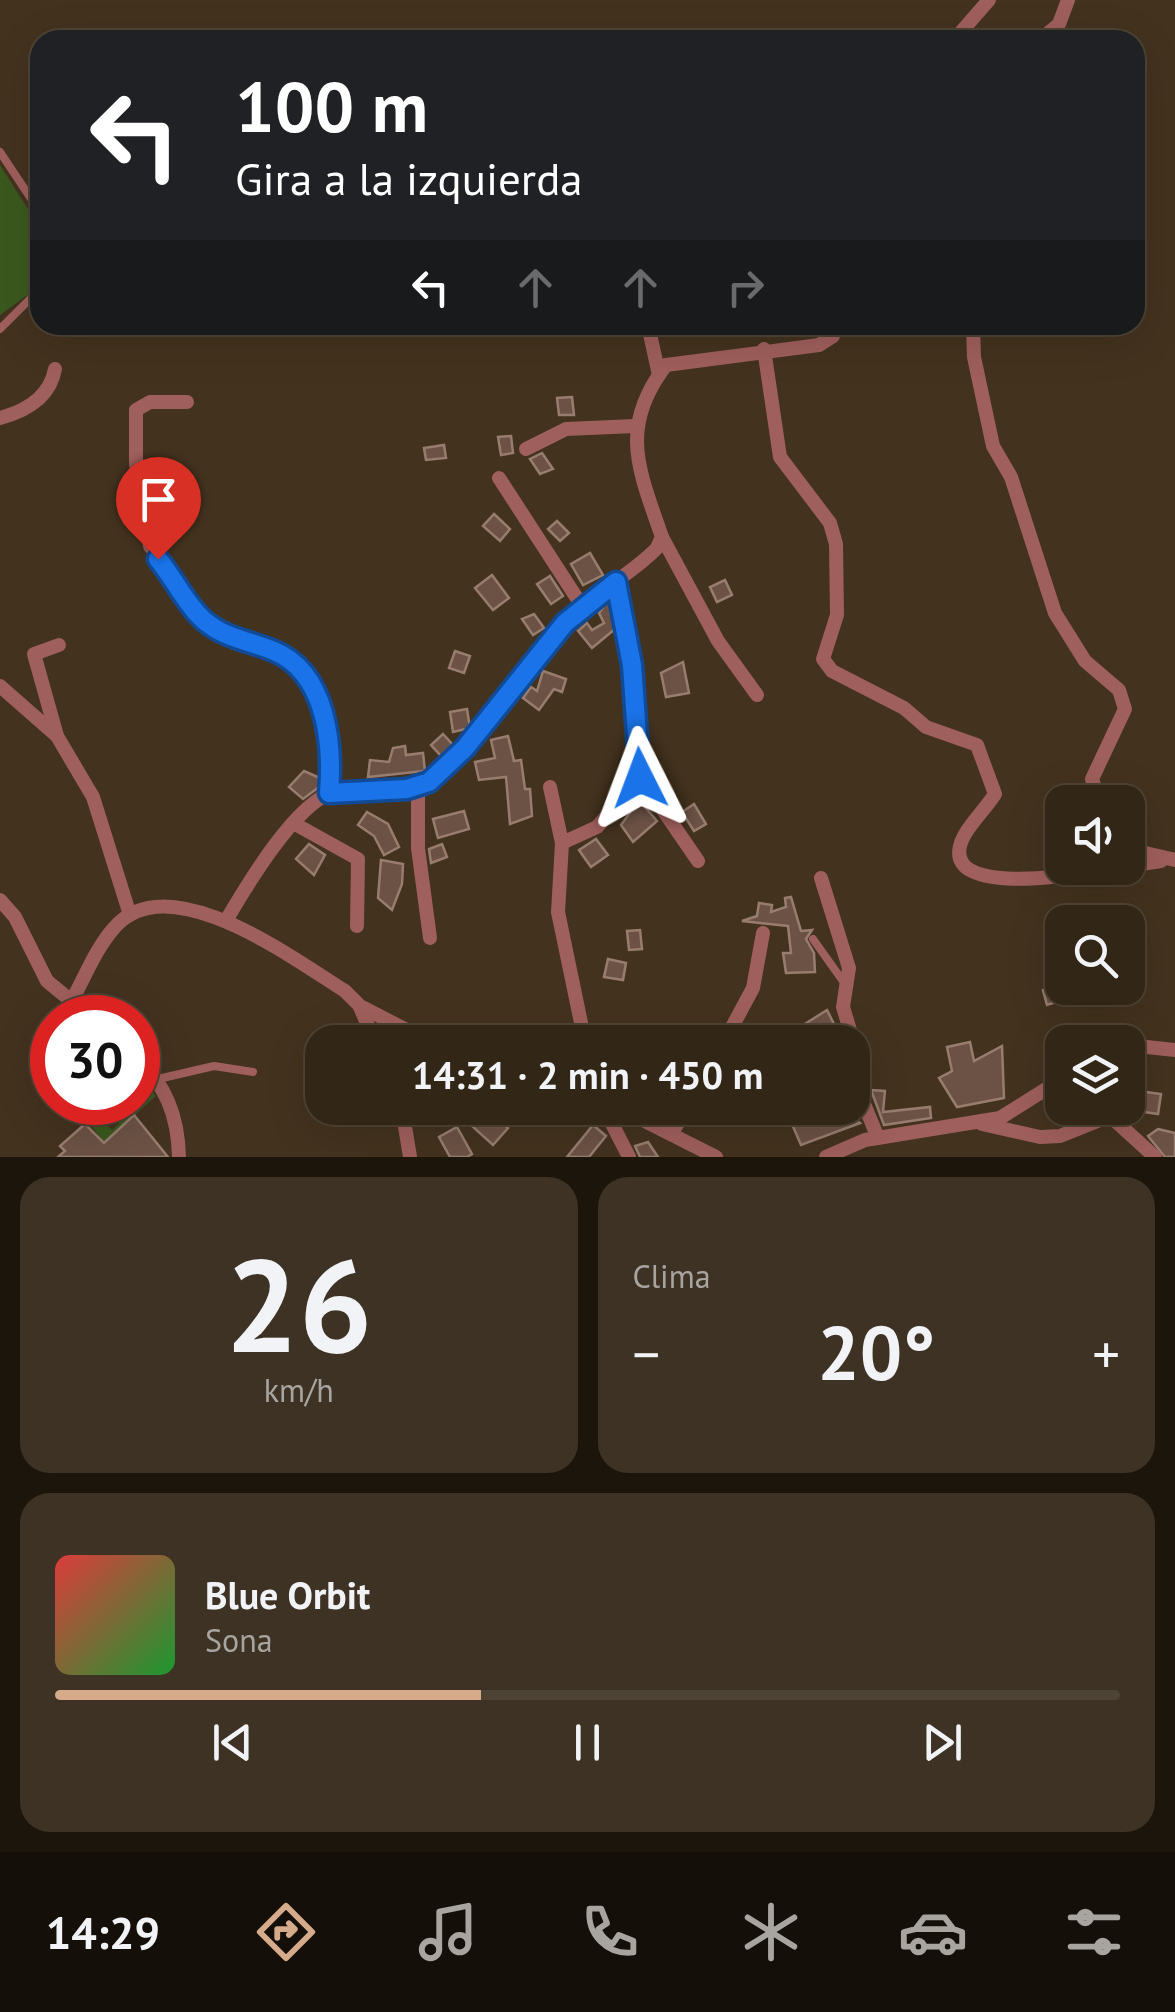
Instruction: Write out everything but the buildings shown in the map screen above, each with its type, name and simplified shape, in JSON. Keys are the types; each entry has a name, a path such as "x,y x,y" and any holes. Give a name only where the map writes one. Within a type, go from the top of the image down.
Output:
{"street":[{"path":"963,30 989,0"},
{"path":"1052,30 1060,24 1068,0"},
{"path":"650,335 659,375"},
{"path":"757,695 718,641 662,537 635,455 635,426 666,365 764,349 818,345 833,335"},
{"path":"974,335 974,357 993,446 1012,477 1055,612 1074,647 1112,682 1124,700 1124,709 1092,779 1094,785"},
{"path":"764,349 780,457 830,523 836,544 836,616 823,659 832,670 904,708 926,727 978,745 995,794 960,845 961,857 970,868 1002,880 1045,878"},
{"path":"0,418 36,402 52,385 55,370"},
{"path":"187,402 150,402 136,410 136,464 150,546 208,624 278,652 308,680 326,722 332,758 329,793"},
{"path":"526,449 566,429 635,426"},
{"path":"499,478 582,606"},
{"path":"226,918 250,880 314,802 329,793 418,787 444,770 582,606 650,554 662,537"},
{"path":"616,582 632,665 640,778 698,860"},
{"path":"59,644 34,654 57,736 102,816 130,915"},
{"path":"0,686 57,736"},
{"path":"562,843 597,827 640,778"},
{"path":"418,787 418,848 430,938"},
{"path":"550,787 562,843 558,912 581,1025"},
{"path":"295,824 358,859 357,926"},
{"path":"1145,853 1173,859"},
{"path":"1145,864 1173,859"},
{"path":"821,878 849,968 843,1007 848,1025"},
{"path":"0,900 14,917 36,967 64,995"},
{"path":"75,995 114,928 130,915 175,908 226,918 345,991 360,1006 397,1025"},
{"path":"733,1025 754,988 763,933"},
{"path":"360,1006 368,1025"},
{"path":"1145,1047 1175,1050"},
{"path":"160,1084 178,1122 178,1157"},
{"path":"826,1157 878,1138 1000,1118 1045,1090"},
{"path":"980,1123 1012,1133 1050,1136 1110,1116 1155,1157"},
{"path":"870,1121 878,1138"},
{"path":"405,1125 410,1157"},
{"path":"613,1125 629,1157"},
{"path":"654,1125 716,1157"},
{"path":"672,1134 677,1125"}],"lane":[{"path":"0,152 30,197"},
{"path":"0,329 30,298"},
{"path":"813,940 846,986"},
{"path":"160,1080 214,1066 253,1072"}],"green space":[{"path":"0,165 30,212 30,293 0,315"},
{"path":"91,1125 107,1125 112,1130 124,1125 89,1157 82,1157 101,1138"}],"route":[{"path":"158,559 208,624 278,652 308,680 326,722 332,758 329,793 407,789 429,782 465,748 565,623 616,582 632,665 640,778"}]}
